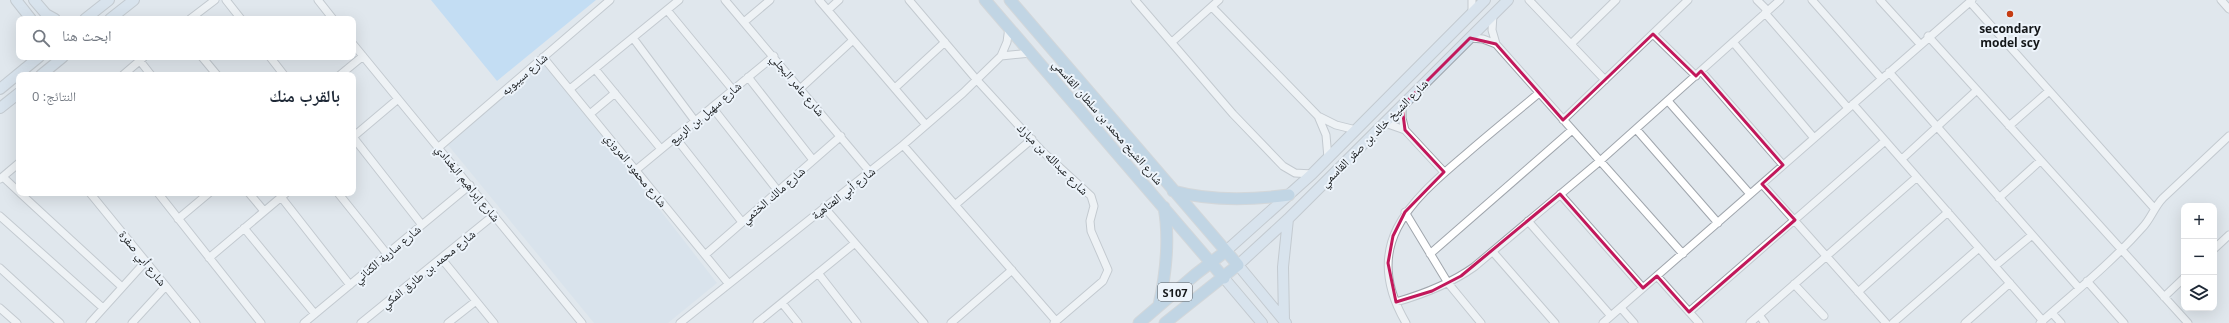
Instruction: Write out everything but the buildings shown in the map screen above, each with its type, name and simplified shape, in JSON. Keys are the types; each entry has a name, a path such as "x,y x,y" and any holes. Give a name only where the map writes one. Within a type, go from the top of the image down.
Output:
{"main road":[{"path":"16,0 29,16"},
{"path":"24,0 29,4 34,1 50,16"},
{"path":"114,16 134,0"},
{"name":"شارع الشيخ محمد بن سلطان القاسمي","path":"985,0 1164,206 1224,278"},
{"name":"شارع الشيخ محمد بن سلطان القاسمي","path":"1010,0 1173,191 1238,264"},
{"name":"شارع الشيخ خالد بن صقر القاسمي","path":"1226,251 1312,174 1485,0"},
{"name":"شارع الشيخ خالد بن صقر القاسمي","path":"1238,264 1288,219 1508,0"},
{"path":"82,16 105,3"},
{"path":"89,16 105,3"},
{"path":"16,72 28,60"},
{"path":"21,72 35,60"},
{"path":"45,72 59,60"},
{"path":"0,89 16,72"},
{"path":"0,89 16,76"},
{"path":"0,108 16,95"},
{"path":"1173,191 1193,196 1214,198 1256,198 1289,195"},
{"path":"1159,305 1166,266 1167,229 1164,206"},
{"path":"1285,322 1283,267 1288,219"},
{"path":"1211,262 1226,251"},
{"name":"S107","path":"1139,323 1211,262"},
{"path":"1262,323 1224,278 1238,264 1285,322"},
{"name":"S107","path":"1165,323 1224,278"}],"street":[{"path":"194,16 215,0"},
{"path":"226,0 239,16"},
{"path":"318,0 331,16"},
{"name":"شارع سيبويه","path":"439,147 610,0"},
{"path":"570,89 679,0"},
{"name":"شارع عامر البجلي","path":"725,0 801,88 870,172"},
{"path":"744,22 770,0"},
{"path":"819,0 926,125"},
{"path":"828,10 840,0"},
{"name":"شارع عبدالله بن مبارك","path":"909,0 976,79 1032,140 1091,196 1094,206 1090,221 1091,231 1108,270 1103,281 1055,322"},
{"path":"1135,0 1233,114 1283,166 1295,173 1312,174"},
{"path":"1172,42 1212,8 1219,0"},
{"path":"1472,0 1472,12"},
{"path":"1529,0 1605,80"},
{"path":"1571,44 1616,0"},
{"path":"1563,120 1688,0"},
{"path":"1757,0 1850,106 1902,159 2010,283 2041,322 2121,250 2145,226 2154,208 2228,138"},
{"path":"1396,302 1432,291 1474,267 1600,161 1780,0"},
{"path":"1812,0 1881,78"},
{"path":"1880,0 1920,44"},
{"path":"2221,0 2229,9"},
{"path":"1603,323 1683,254 1928,36 1971,1 2154,208"},
{"path":"1212,8 1318,116 1336,125 1356,130"},
{"path":"667,10 733,90"},
{"path":"1493,15 1492,30 1496,44 1683,254"},
{"name":"شارع أبي العتاهية","path":"680,323 728,283 870,172 963,93 1000,56 1006,42 1009,27"},
{"path":"1653,34 1699,74 1783,165"},
{"path":"1928,36 2188,323"},
{"path":"633,38 696,121"},
{"path":"1470,38 1483,39 1496,44"},
{"path":"801,88 853,40"},
{"path":"895,88 945,42"},
{"path":"1733,42 1814,138"},
{"name":"شارع إبراهيم البغدادي","path":"356,48 582,323"},
{"path":"1000,56 1031,53"},
{"path":"344,72 363,56"},
{"name":"شارع سهيل بن الربيع","path":"636,170 774,56"},
{"name":"شارع محمود المروزي","path":"544,57 728,283"},
{"path":"127,72 141,60"},
{"path":"143,60 150,72"},
{"path":"204,60 214,72"},
{"path":"272,60 282,72"},
{"path":"595,69 661,150"},
{"path":"1888,72 2079,288"},
{"path":"748,77 813,160"},
{"path":"1902,159 1977,90"},
{"path":"2009,126 2049,91"},
{"path":"590,114 615,93"},
{"path":"1406,323 1396,302 1388,276 1388,262 1393,236 1405,212 1444,172 1539,93"},
{"path":"356,134 398,99"},
{"path":"1668,101 1750,194"},
{"path":"1402,106 1402,118 1405,130"},
{"path":"712,107 778,191"},
{"path":"1318,116 1326,135 1328,158"},
{"path":"1385,123 1405,130 1444,172"},
{"path":"1636,129 1718,223"},
{"path":"1430,254 1572,130"},
{"name":"شارع مالك الخثمي","path":"705,255 841,136"},
{"path":"675,137 742,222"},
{"path":"955,205 1032,140"},
{"path":"1689,312 1885,140"},
{"path":"356,141 422,225"},
{"path":"903,145 1012,270 1055,322"},
{"path":"1999,198 2040,161"},
{"path":"16,166 1,178 16,190"},
{"path":"1750,323 1917,177"},
{"path":"1762,184 1886,323"},
{"name":"شارع سارية الكناني","path":"304,323 470,185"},
{"path":"1560,194 1643,288"},
{"path":"23,196 122,287"},
{"name":"شارع أبي صفرة","path":"92,196 166,286 193,322"},
{"path":"160,196 261,323"},
{"path":"178,219 205,196"},
{"path":"252,196 264,211"},
{"path":"209,258 283,196"},
{"path":"285,196 350,285"},
{"path":"340,196 387,254"},
{"path":"824,207 921,322"},
{"path":"1405,212 1448,283 1481,323"},
{"path":"1858,292 1948,212"},
{"name":"شارع محمد بن طارق المكي","path":"362,323 494,215"},
{"path":"0,216 103,308"},
{"path":"1528,221 1611,316"},
{"path":"244,228 315,314"},
{"path":"1995,266 2032,235"},
{"path":"2217,246 2229,235"},
{"path":"757,323 855,243"},
{"path":"1893,323 1979,248"},
{"path":"1493,252 1555,323"},
{"path":"442,258 494,323"},
{"path":"90,323 146,261"},
{"path":"0,268 60,323"},
{"path":"951,323 1012,270"},
{"path":"818,273 857,323"},
{"path":"1657,276 1699,323"},
{"path":"2087,281 2124,323"},
{"path":"2164,297 2181,281"},
{"path":"1965,323 2010,283"},
{"path":"1794,284 1824,316"},
{"path":"132,323 166,286"},
{"path":"448,323 476,301"},
{"path":"782,303 798,323"},
{"path":"0,308 17,323"},
{"path":"1621,308 1634,323"},
{"path":"2052,313 2061,323"},
{"path":"1759,316 1765,323"}],"highlighted area":[{"path":"1653,34 1696,76 1701,71 1783,165 1762,184 1795,220 1689,312 1657,276 1643,288 1560,194 1461,276 1432,291 1396,302 1388,263 1393,236 1405,212 1444,172 1405,130 1402,106 1470,38 1496,44 1563,120"}],"shaded area":[{"path":"431,0 596,0 497,81"},
{"path":"544,61 717,283 668,323 594,323 448,145"}],"place":[{"name":"secondary model scy","path":"2010,14"}]}
